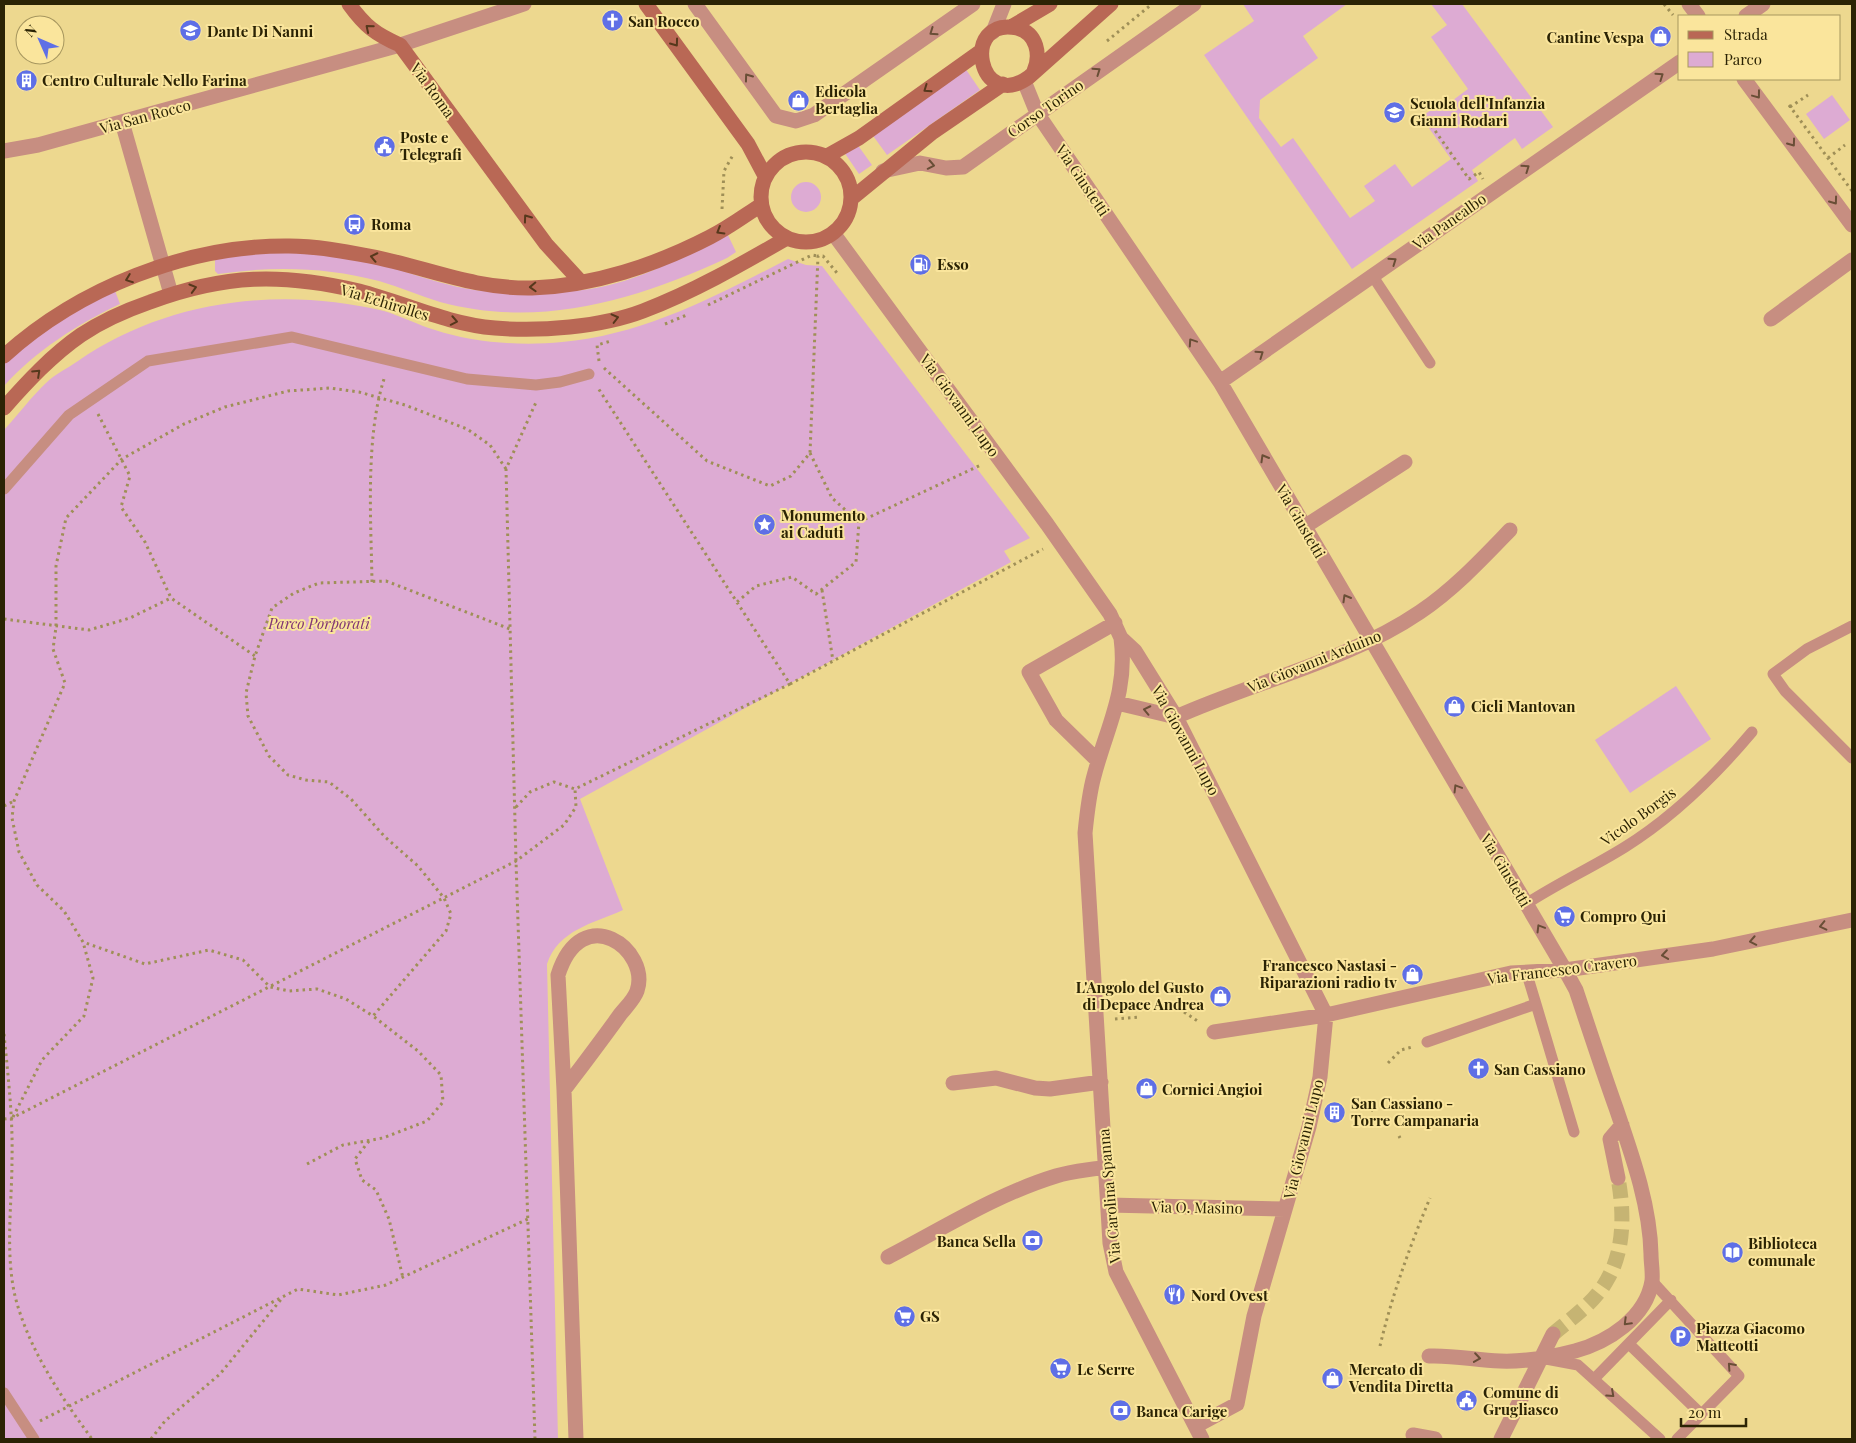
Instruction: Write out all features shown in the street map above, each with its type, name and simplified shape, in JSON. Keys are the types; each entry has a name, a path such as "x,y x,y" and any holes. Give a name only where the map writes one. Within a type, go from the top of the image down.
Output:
{"street":[{"path":"349,4 362,22 377,35 400,45"},
{"name":"Via San Rocco","path":"4,151 38,145 400,45 524,4"},
{"path":"646,4 748,144 765,176"},
{"path":"695,4 776,116 796,121 814,115 973,4"},
{"path":"1003,84 988,75 983,68 981,51 983,44 993,32 1004,4"},
{"path":"993,32 1011,27 1050,4"},
{"path":"1029,76 1112,4"},
{"name":"Corso Torino","path":"883,171 920,163 946,168 963,167 1038,112 1194,4"},
{"path":"1688,4 1697,15"},
{"path":"1747,15 1763,4"},
{"path":"1011,27 1025,32 1035,43 1038,62 1029,76"},
{"name":"Via Roma","path":"400,45 546,244 581,282"},
{"path":"827,156 859,138 981,51"},
{"name":"Via Panealbo","path":"1220,382 1678,63"},
{"name":"Corso Torino","path":"852,199 883,171 934,132 1003,84 1017,84 1029,76"},
{"name":"Via Giustetti","path":"1029,76 1038,112 1220,382 1565,970"},
{"path":"1745,80 1852,225"},
{"path":"122,122 171,294"},
{"path":"799,152 814,152 827,156 838,164 846,174 852,199 846,218 833,233 811,242 787,238 775,230 766,218 761,205 762,186 765,176 780,161 799,152"},
{"path":"4,356 51,318 80,301 162,267 245,248 289,246 332,249 372,257 471,284 532,288 581,282 652,263 710,237 761,205"},
{"name":"Via Giovanni Lupo","path":"833,233 1059,541 1115,623 1121,638 1136,651 1176,717 1326,1015 1320,1077 1309,1128 1254,1316 1237,1404 1199,1433"},
{"name":"Via Echirolles","path":"4,408 39,371 82,334 127,310 171,294 214,282 245,278 277,279 321,284 360,292 442,319 495,328 531,329 574,325 641,312 709,282 787,238"},
{"path":"1771,320 1852,260"},
{"path":"1304,527 1405,462"},
{"name":"Via Giovanni Arduino","path":"1176,717 1370,640 1420,612 1461,579 1510,530"},
{"path":"1098,761 1056,720 1029,672 1115,623"},
{"name":"Via Carolina Spanna","path":"1121,638 1124,662 1117,703 1098,761 1089,797 1085,832 1110,1243 1116,1272 1199,1433"},
{"path":"1117,703 1176,717"},
{"name":"Via Francesco Cravero","path":"1214,1032 1326,1015 1511,973 1565,970 1713,949 1852,920"},
{"path":"564,1090 637,992 637,971 631,955 620,944 608,937 596,934 575,944 563,959 558,975 564,1090 576,1439"},
{"path":"1429,1356 1453,1355 1500,1361 1539,1358 1576,1351 1606,1339 1628,1323 1644,1301 1652,1281 1651,1237 1645,1206 1622,1125 1576,990 1565,970"},
{"path":"953,1083 996,1078 1035,1088 1050,1089 1101,1082"},
{"path":"1618,1178 1610,1139 1622,1125"},
{"path":"888,1257 981,1208 1027,1187 1058,1176 1105,1168"},
{"name":"Via O. Masino","path":"1108,1205 1285,1209"},
{"path":"1502,1437 1539,1358 1553,1334"},
{"path":"1412,1435 1435,1439"}],"lane":[{"path":"1372,275 1430,363"},
{"path":"4,489 69,415 148,361 292,337 467,379 545,384 589,374"},
{"path":"1852,626 1807,649 1774,674 1784,691 1852,758"},
{"name":"Vicolo Borgis","path":"1526,904 1625,847 1653,827 1714,774 1752,732"},
{"path":"1526,972 1574,1132"},
{"path":"1427,1042 1536,1004"},
{"path":"1652,1281 1739,1376 1677,1439"},
{"path":"1594,1378 1671,1300"},
{"path":"1629,1344 1702,1414"},
{"path":"1539,1358 1578,1365 1660,1439"},
{"path":"4,1393 30,1434"}],"path":[{"path":"1102,45 1152,4"},
{"path":"1790,107 1808,94"},
{"path":"1785,100 1852,191"},
{"path":"1424,115 1469,179 1478,172 1483,179 1471,188 1480,200"},
{"path":"722,215 724,171 734,155 748,144"},
{"path":"1828,158 1845,145"},
{"path":"762,279 812,255 824,256 839,276 855,264"},
{"path":"818,256 810,453 832,498 859,522"},
{"path":"599,364 707,461 770,486 791,476 810,453"},
{"path":"372,582 370,490 377,399 387,368"},
{"path":"589,374 790,684"},
{"path":"535,1439 516,861 506,469 545,384"},
{"path":"12,1118 42,1060 84,1016 94,978 83,942 64,911 37,884 19,852 12,818 14,801 64,682 53,649 56,627 56,566 66,518 122,458 184,424 225,407 258,397 288,391 330,388 359,392 377,399 404,405 467,429 490,445 506,469"},
{"path":"90,401 130,476 121,508 145,542 171,598 256,656"},
{"path":"859,522 998,457"},
{"path":"737,602 756,586 792,577 816,594 856,562 859,522"},
{"path":"515,807 530,792 554,782 575,790 790,684 1059,541"},
{"path":"373,1016 446,931 451,914 444,898 418,866 385,837 352,798 328,782 306,780 288,775 268,756 248,716 246,693 272,608 294,593 319,583 386,582 510,629"},
{"path":"822,589 833,661"},
{"path":"4,619 88,630 130,618 171,598"},
{"path":"4,1119 12,1118 516,861 564,825 576,807 575,790"},
{"path":"4,806 14,801"},
{"path":"83,942 145,964 209,950 244,960 270,987 289,991 317,989 346,999 373,1016 418,1050 441,1076 443,1102 427,1121 383,1138 343,1145 306,1164"},
{"path":"1096,1021 1139,1016"},
{"path":"4,1034 12,1118 10,1261 15,1296 27,1331 49,1375 92,1439"},
{"path":"1388,1063 1401,1050 1427,1042"},
{"path":"370,1140 355,1159 362,1180 376,1190 389,1219 403,1278"},
{"path":"1380,1346 1388,1312 1412,1242 1430,1198"},
{"path":"30,1434 69,1405 298,1289 338,1295 386,1285 528,1219"},
{"path":"151,1439 165,1421 220,1374 284,1296"}],"green space":[{"path":"1243,4 1347,4 1303,36 1318,58 1260,100 1259,118 1281,147 1293,138 1350,218 1375,201 1364,186 1395,164 1412,187 1451,159 1421,117 1438,105 1441,109 1468,89 1431,37 1447,25 1431,4 1462,4 1553,127 1522,149 1515,138 1472,170 1478,181 1352,269 1204,55 1254,21"},
{"path":"965,68 980,90 887,155 871,133"},
{"path":"1832,95 1850,120 1824,139 1806,114"},
{"path":"857,144 872,165 859,174 844,152"},
{"path":"806,182 817,186 821,197 817,208 806,212 795,208 791,197 795,186"},
{"path":"727,233 736,252 727,258 693,273 623,297 587,306 551,311 478,310 440,302 379,281 339,273 299,269 238,271 218,274 215,271 215,257 260,253 306,252 336,255 371,262 457,287 475,290 573,291 614,284 634,278 672,262"},
{"name":"Parco Porporati","path":"788,259 806,265 822,266 1030,538 1004,551 1011,562 580,799 623,910 568,935 552,952 547,964 558,1439 4,1439 4,430 40,388 57,374 112,340 148,324 186,312 225,304 265,300 345,303 384,311 429,328 482,341 531,344 562,342 622,331 679,312 734,287"},
{"path":"114,288 120,304 58,339 29,361 4,386 4,362 25,343"},
{"path":"1676,686 1711,739 1630,793 1595,740"}],"tunnel":[{"path":"1553,1334 1583,1309 1596,1295 1613,1268 1622,1230 1618,1178"}],"place":[{"name":"San Rocco","path":"612,21"},
{"name":"Dante Di Nanni","path":"191,31"},
{"name":"Cantine Vespa","path":"1660,37"},
{"name":"Centro Culturale Nello Farina","path":"26,80"},
{"name":"Edicola Bertaglia","path":"799,100"},
{"name":"Scuola dell'Infanzia Gianni Rodari","path":"1394,112"},
{"name":"Poste e Telegrafi","path":"384,146"},
{"name":"Roma","path":"355,224"},
{"name":"Esso","path":"921,264"},
{"name":"Monumento ai Caduti","path":"765,524"},
{"name":"Cicli Mantovan","path":"1455,706"},
{"name":"Compro Qui","path":"1564,916"},
{"name":"Francesco Nastasi - Riparazioni radio tv","path":"1413,974"},
{"name":"L'Angolo del Gusto di Depace Andrea","path":"1220,996"},
{"name":"San Cassiano","path":"1478,1069"},
{"name":"Cornici Angioi","path":"1146,1089"},
{"name":"San Cassiano - Torre Campanaria","path":"1335,1112"},
{"name":"Banca Sella","path":"1032,1241"},
{"name":"Biblioteca comunale","path":"1732,1252"},
{"name":"Nord Ovest","path":"1175,1295"},
{"name":"GS","path":"904,1316"},
{"name":"Piazza Giacomo Matteotti","path":"1680,1337"},
{"name":"Le Serre","path":"1061,1369"},
{"name":"Mercato di Vendita Diretta","path":"1333,1378"},
{"name":"Comune di Grugliasco","path":"1467,1401"},
{"name":"Banca Carige","path":"1120,1411"}]}
